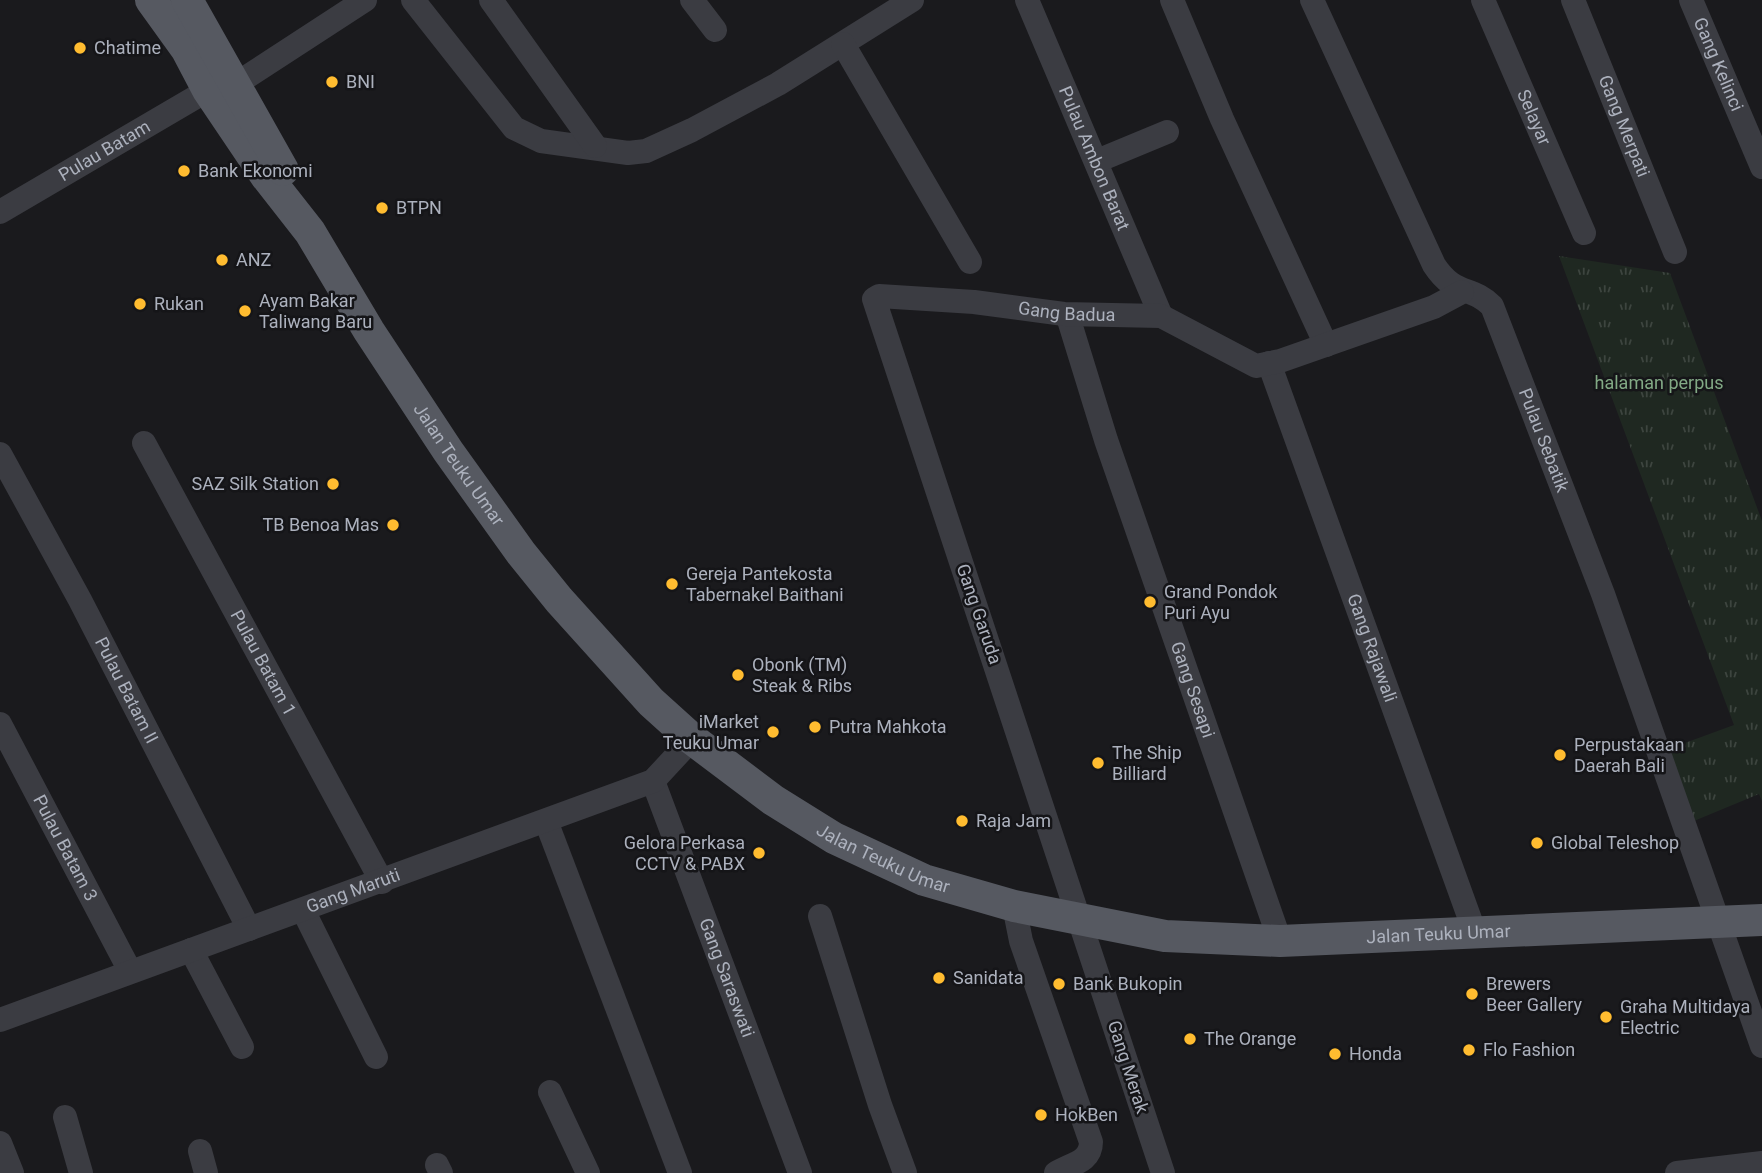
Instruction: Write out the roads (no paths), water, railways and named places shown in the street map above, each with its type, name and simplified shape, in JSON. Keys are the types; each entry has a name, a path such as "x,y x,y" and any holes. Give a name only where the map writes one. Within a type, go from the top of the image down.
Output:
{"main road":[{"name":"Jalan Teuku Umar","path":"151,0 214,74 287,179 296,211 369,331 448,452 521,553 652,702 692,739 773,800 834,838 924,880 1014,906 1165,936 1280,941 1762,920"},
{"name":"Jalan Teuku Umar","path":"187,0 214,74"}],"street":[{"name":"Pulau Batam","path":"0,212 214,74 365,0"},
{"path":"413,0 514,128 541,141 595,146 628,153 646,151 778,84 843,44 879,8 912,0"},
{"path":"491,0 595,146"},
{"path":"692,0 715,30"},
{"name":"Pulau Ambon Barat","path":"1027,0 1161,316"},
{"path":"1172,0 1303,301 1326,345"},
{"name":"Pulau Sebatik","path":"1312,0 1434,265 1452,286 1462,292 1477,294 1492,306 1603,594 1762,1046"},
{"name":"Selayar","path":"1483,0 1584,233"},
{"name":"Gang Merpati","path":"1573,0 1675,251"},
{"name":"Gang Kelinci","path":"1691,0 1762,167"},
{"path":"843,44 970,262"},
{"path":"1097,161 1167,132"},
{"path":"1161,316 1256,366 1434,307 1462,292"},
{"name":"Gang Badua","path":"875,309 873,299 878,296 974,302 1064,314 1161,316"},
{"name":"Gang Garuda","path":"875,309 1081,920"},
{"name":"Gang Sesapi","path":"1069,320 1115,464 1280,941"},
{"name":"Gang Rajawali","path":"1269,363 1475,933"},
{"name":"Pulau Batam 1","path":"144,443 382,882"},
{"name":"Pulau Batam II","path":"0,454 80,600 249,929"},
{"name":"Pulau Batam 3","path":"0,724 130,971"},
{"name":"Gang Maruti","path":"0,1020 653,781 692,739"},
{"name":"Gang Saraswati","path":"653,781 800,1173"},
{"path":"546,821 680,1173"},
{"path":"1014,906 1021,941 1091,1142 1091,1150 1085,1159 1056,1173"},
{"path":"303,910 376,1057"},
{"path":"820,916 880,1105 905,1173"},
{"name":"Gang Merak","path":"1081,920 1163,1173"},
{"path":"191,950 242,1047"},
{"path":"550,1092 589,1173"},
{"path":"65,1117 81,1173"},
{"path":"0,1143 12,1173"},
{"path":"1677,1173 1762,1163"}],"place":[{"name":"Chatime","path":"80,48"},
{"name":"BNI","path":"332,82"},
{"name":"Bank Ekonomi","path":"184,171"},
{"name":"BTPN","path":"382,208"},
{"name":"ANZ","path":"222,260"},
{"name":"Rukan","path":"140,304"},
{"name":"Ayam Bakar Taliwang Baru","path":"245,311"},
{"name":"SAZ Silk Station","path":"333,484"},
{"name":"TB Benoa Mas","path":"393,525"},
{"name":"Gereja Pantekosta Tabernakel Baithani","path":"672,584"},
{"name":"Grand Pondok Puri Ayu","path":"1150,602"},
{"name":"Obonk (TM) Steak & Ribs","path":"738,675"},
{"name":"Putra Mahkota","path":"815,727"},
{"name":"iMarket Teuku Umar","path":"773,732"},
{"name":"Perpustakaan Daerah Bali","path":"1560,755"},
{"name":"The Ship Billiard","path":"1098,763"},
{"name":"Raja Jam","path":"962,821"},
{"name":"Global Teleshop","path":"1537,843"},
{"name":"Gelora Perkasa CCTV & PABX","path":"759,853"},
{"name":"Sanidata","path":"939,978"},
{"name":"Bank Bukopin","path":"1059,984"},
{"name":"Brewers Beer Gallery","path":"1472,994"},
{"name":"Graha Multidaya Electric","path":"1606,1017"},
{"name":"The Orange","path":"1190,1039"},
{"name":"Flo Fashion","path":"1469,1050"},
{"name":"Honda","path":"1335,1054"},
{"name":"HokBen","path":"1041,1115"}],"park label":[{"name":"halaman perpus","path":"1659,383"}]}
